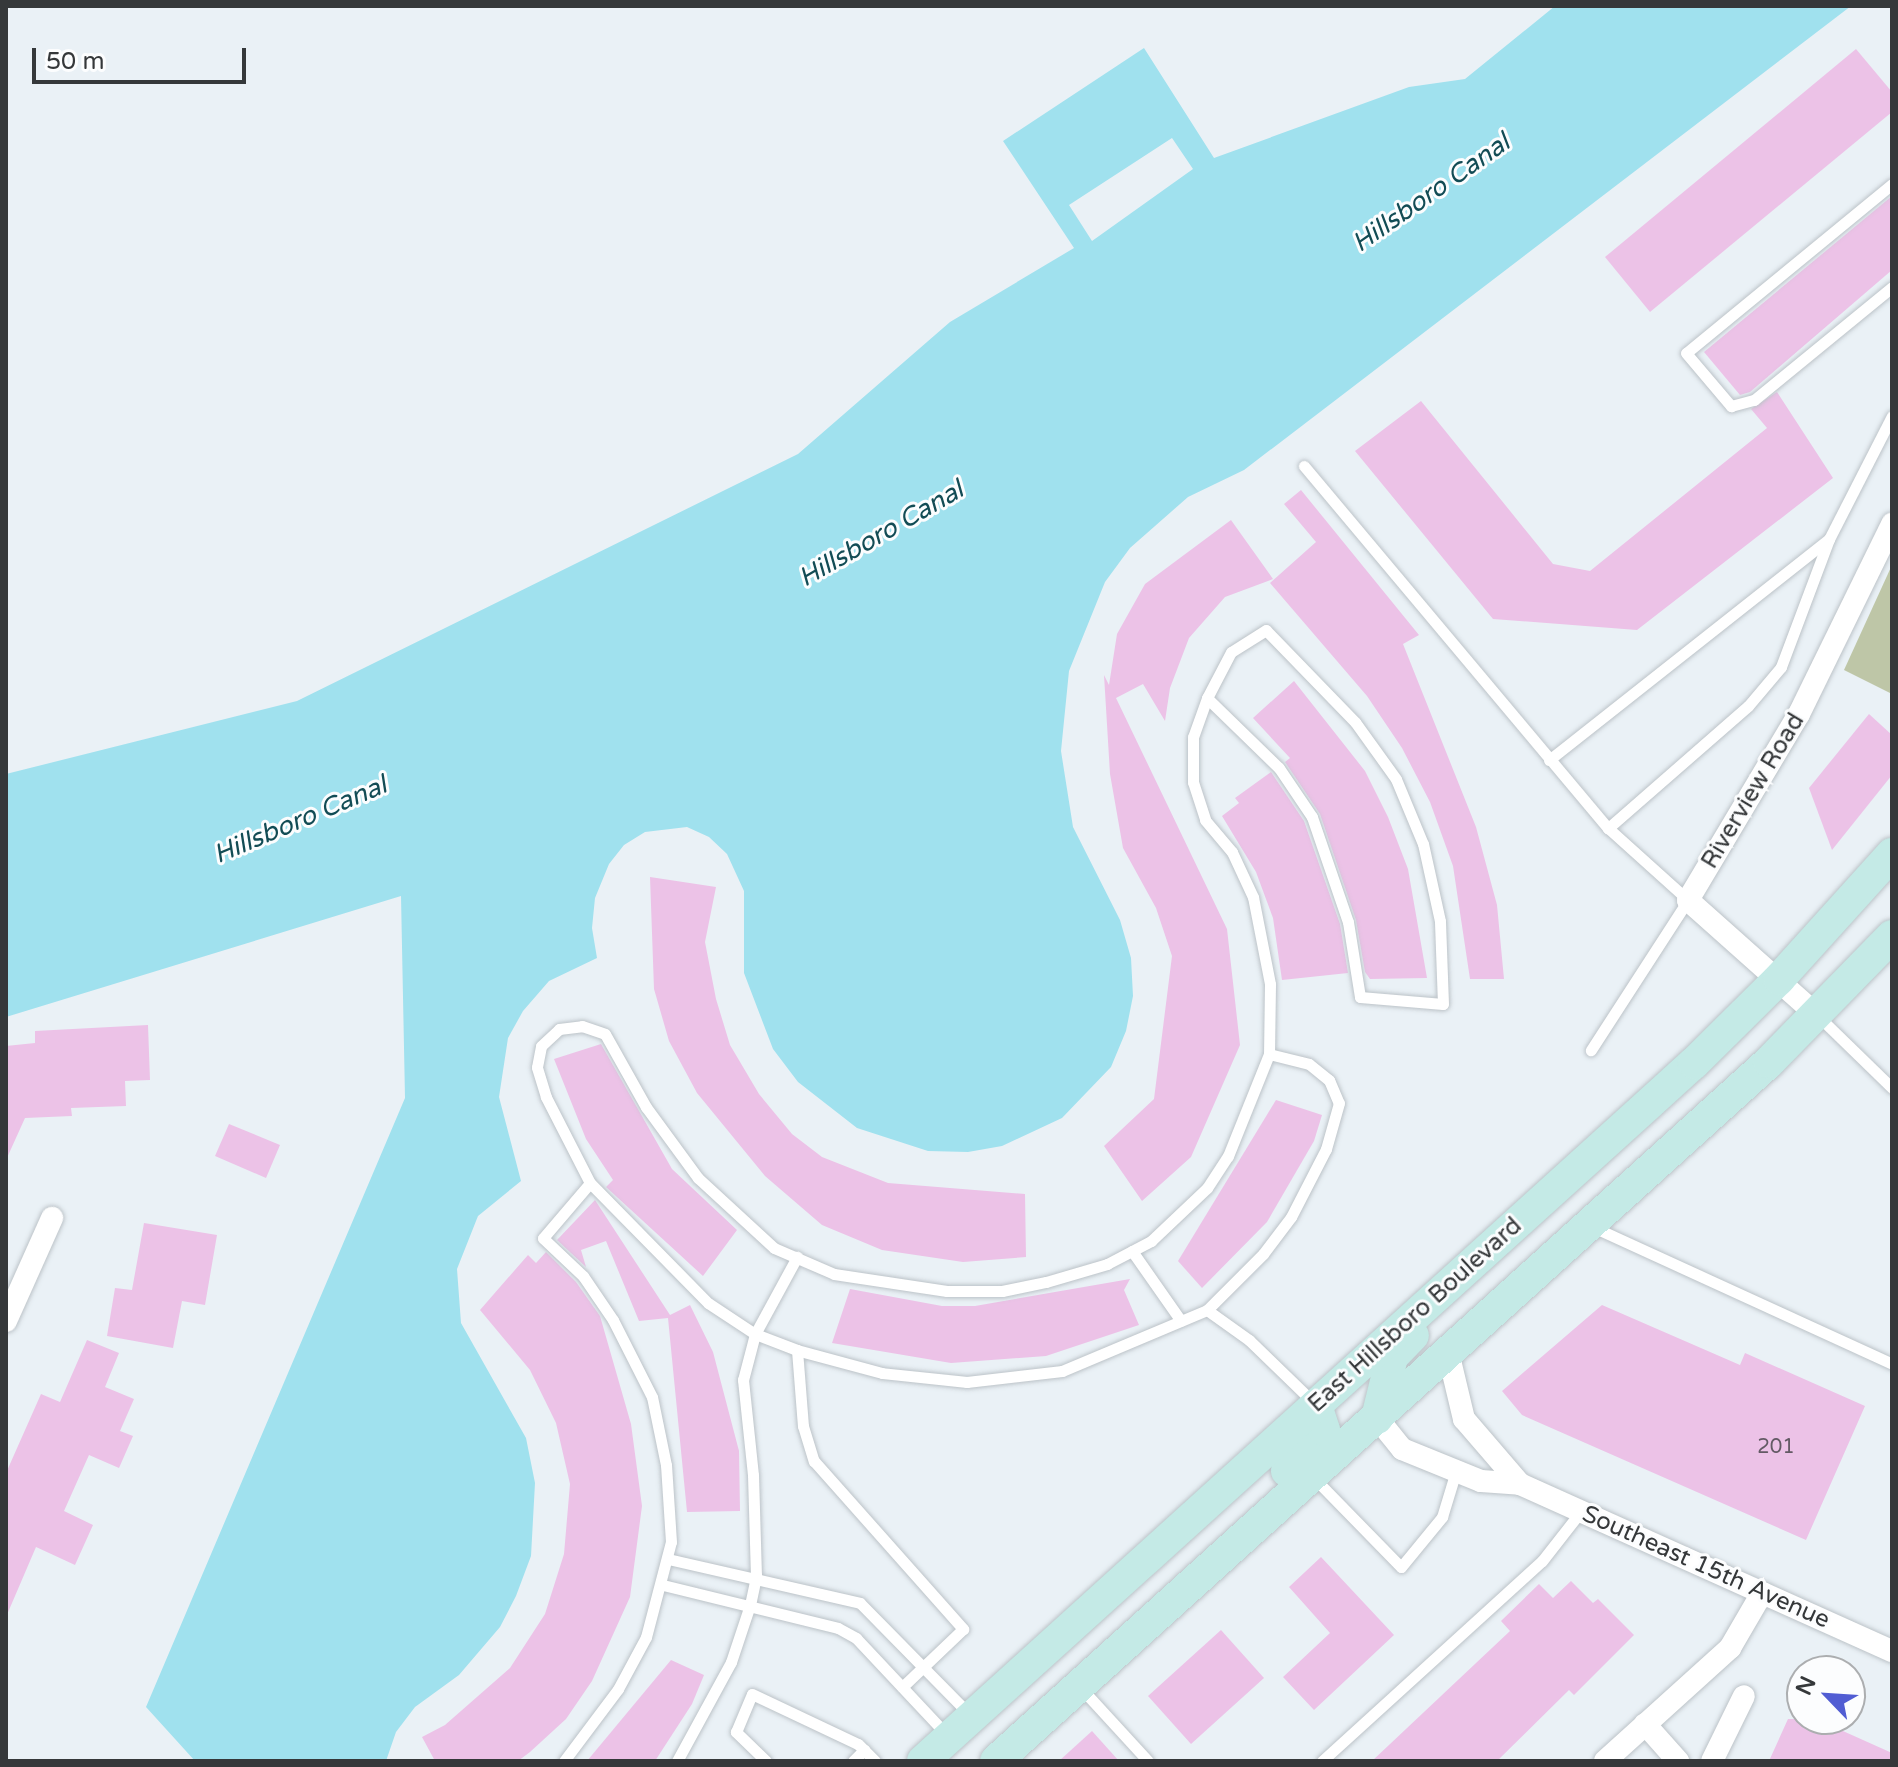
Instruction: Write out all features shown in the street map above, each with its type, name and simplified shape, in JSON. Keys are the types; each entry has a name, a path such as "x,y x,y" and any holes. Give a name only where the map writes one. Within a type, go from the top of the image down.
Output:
{"main road":[{"name":"East Hillsboro Boulevard","path":"923,1761 1514,1226 1779,979 1892,854"},
{"name":"East Hillsboro Boulevard","path":"996,1761 1818,1016 1892,936"},
{"path":"1377,1418 1392,1357 1514,1226"},
{"path":"1243,1537 1247,1508 1313,1448 1324,1430 1316,1405"}],"street":[{"name":"Riverview Road","path":"1688,900 1799,714 1889,536"},
{"path":"1688,900 1818,1016"},
{"path":"6,1321 52,1218"},
{"name":"Southeast 15th Avenue","path":"1448,1352 1464,1419 1520,1484"},
{"name":"Southeast 15th Avenue","path":"1377,1418 1402,1449 1481,1481 1520,1484 1892,1651"},
{"path":"1605,1761 1730,1648 1762,1593"},
{"path":"1712,1761 1744,1696"},
{"path":"1645,1724 1678,1761"}],"lane":[{"path":"1892,184 1686,353 1731,406 1754,400 1892,287"},
{"path":"1608,828 1748,706 1781,667 1829,539 1892,416"},
{"path":"1304,466 1608,828 1688,900 1591,1050"},
{"path":"1549,760 1829,539"},
{"path":"1207,698 1279,768 1312,817 1348,922 1360,997 1443,1004 1440,921 1423,844 1396,779 1355,722 1266,630 1231,652 1207,698 1193,737 1193,782 1205,820 1232,852 1253,897 1270,984 1269,1054 1240,1130 1207,1188 1176,1222 1132,1251 1107,1264 1002,1291 897,1284 834,1274 774,1248 698,1178 646,1107 605,1034 582,1026 559,1029 541,1046 537,1067 552,1110 590,1183 708,1303 755,1334 797,1350 882,1373 967,1382 1062,1371 1207,1310 1263,1254 1291,1217 1326,1149 1339,1103 1329,1080 1309,1064 1269,1054"},
{"path":"1818,1016 1892,1088"},
{"path":"564,1761 618,1689 646,1637 668,1559 666,1465 652,1397 606,1309 583,1276 543,1238 590,1183"},
{"path":"1588,1225 1892,1364"},
{"path":"1132,1251 1181,1321"},
{"path":"677,1761 731,1662 750,1605 756,1576 743,1380 755,1334 797,1257"},
{"path":"1207,1310 1249,1340 1316,1405"},
{"path":"797,1350 803,1426 814,1461 963,1629 902,1687"},
{"path":"1312,1475 1401,1567 1442,1517 1456,1471"},
{"path":"1322,1761 1542,1561 1581,1511"},
{"path":"668,1559 756,1576 860,1603 925,1666 960,1727"},
{"path":"663,1585 838,1628 856,1638 902,1687 960,1727"},
{"path":"1079,1686 1148,1761"},
{"path":"766,1761 736,1732 752,1694 864,1750 875,1761"},
{"path":"853,1761 864,1750"}],"green space":[{"path":"1892,565 1892,694 1844,670"}],"water":[{"name":"Hillsboro Canal","path":"1555,6 1851,6 1244,470 1188,497 1130,548 1105,582 1069,671 1061,751 1073,827 1120,920 1131,958 1133,996 1126,1031 1111,1067 1062,1118 1002,1146 968,1152 928,1151 857,1128 798,1082 773,1049 744,973 744,891 727,854 709,837 687,827 645,832 624,845 609,864 595,898 592,928 597,958 549,981 523,1011 508,1038 499,1097 521,1181 478,1216 457,1269 461,1323 526,1438 535,1483 531,1556 516,1596 500,1627 459,1675 415,1707 396,1732 386,1761 195,1761 146,1707 405,1098 401,896 6,1017 6,774 297,701 798,454 950,322 1074,248 1003,141 1144,48 1214,158 1409,87 1465,79","holes":["1172,138 1193,169 1092,241 1069,205"]}],"building":[{"path":"1856,49 1892,92 1892,112 1650,312 1605,257"},
{"path":"1892,196 1892,270 1750,392 1740,395 1704,352"},
{"path":"1777,392 1833,478 1637,630 1493,619 1355,451 1421,401 1553,564 1590,571 1767,428 1751,409"},
{"path":"1301,490 1419,635 1403,644 1476,827 1497,905 1504,979 1470,979 1453,866 1430,802 1402,748 1367,696 1270,583 1316,542 1284,504"},
{"path":"1231,520 1273,579 1225,597 1189,638 1170,688 1165,721 1143,684 1116,698 1227,929 1240,1045 1191,1157 1142,1201 1104,1146 1154,1099 1172,956 1156,908 1123,848 1110,774 1104,675 1109,685 1117,634 1145,584"},
{"path":"1294,681 1365,771 1388,817 1408,869 1427,978 1370,979 1365,972 1356,920 1320,814 1285,762 1290,758 1253,718"},
{"path":"1869,714 1892,735 1892,775 1832,850 1809,788"},
{"path":"1271,772 1304,821 1340,924 1348,973 1282,980 1273,918 1256,872 1222,816 1239,803 1235,798"},
{"path":"650,877 716,887 705,942 716,999 730,1045 759,1094 792,1134 822,1157 888,1183 1025,1194 1026,1257 963,1262 882,1250 822,1225 765,1176 697,1093 669,1041 654,989"},
{"path":"148,1025 150,1080 125,1081 126,1106 71,1108 72,1116 25,1118 6,1160 6,1046 35,1043 35,1031"},
{"path":"601,1044 672,1169 737,1230 703,1276 606,1187 613,1180 586,1139 554,1059"},
{"path":"1276,1100 1322,1115 1314,1141 1267,1222 1202,1288 1178,1261"},
{"path":"229,1124 280,1145 266,1178 215,1156"},
{"path":"595,1200 670,1315 690,1305 713,1352 739,1451 740,1511 687,1512 668,1318 639,1321 606,1241 581,1250 586,1267 557,1240"},
{"path":"144,1223 217,1235 205,1305 182,1301 173,1348 107,1336 115,1288 132,1290"},
{"path":"546,1252 576,1282 600,1316 631,1424 642,1506 630,1597 592,1681 566,1719 530,1752 518,1761 435,1761 422,1737 445,1725 510,1668 545,1614 564,1554 570,1484 556,1423 530,1370 480,1310 528,1255 536,1263"},
{"path":"1130,1279 1124,1290 1139,1325 1046,1356 951,1363 832,1343 850,1289 942,1306 975,1306"},
{"path":"1602,1305 1740,1365 1745,1353 1865,1406 1806,1540 1522,1415 1502,1391"},
{"path":"87,1340 119,1353 105,1387 134,1399 120,1431 133,1436 119,1468 89,1455 64,1511 93,1525 75,1565 36,1547 6,1617 6,1473 41,1394 60,1402"},
{"path":"1321,1557 1394,1635 1314,1710 1283,1677 1330,1633 1289,1587"},
{"path":"1571,1581 1593,1603 1598,1599 1634,1635 1574,1695 1569,1690 1497,1761 1372,1761 1510,1631 1501,1621 1539,1584 1553,1598"},
{"path":"1221,1630 1264,1678 1191,1744 1148,1696"},
{"path":"671,1660 704,1675 692,1704 655,1761 587,1761"},
{"path":"1786,1723 1786,1735 1852,1735 1892,1753 1892,1761 1769,1761"},
{"path":"1092,1731 1119,1761 1059,1761"}]}
